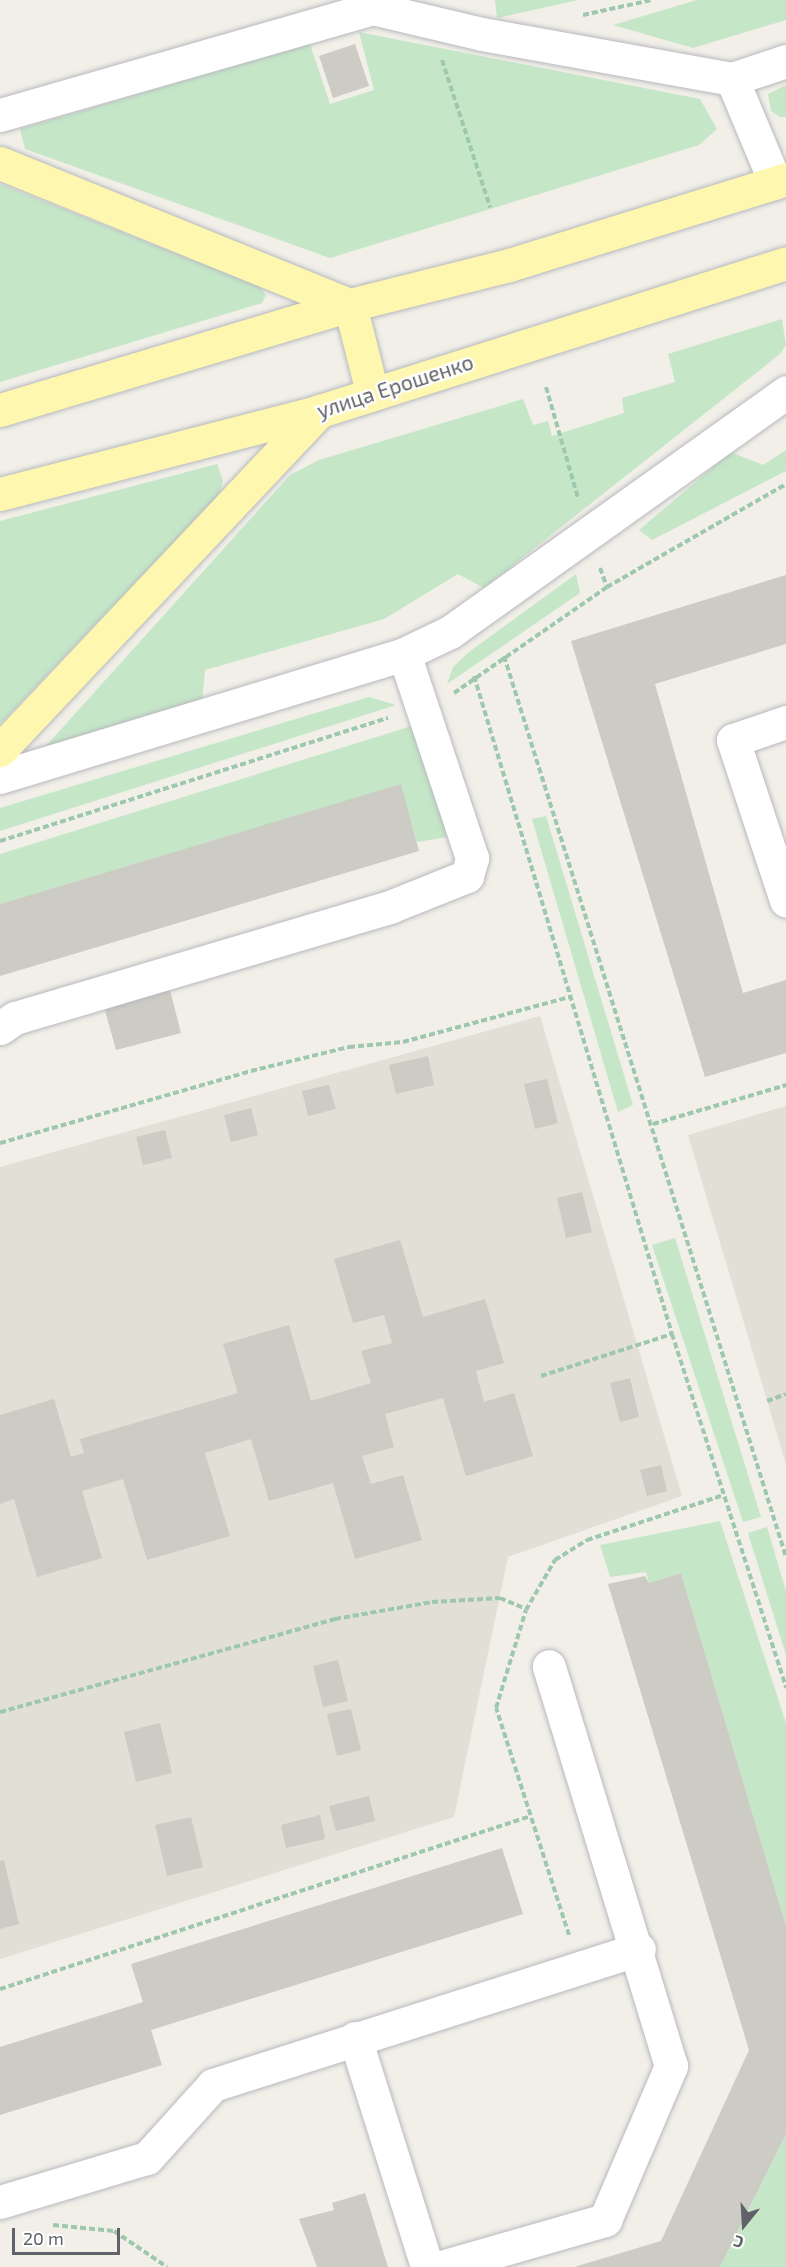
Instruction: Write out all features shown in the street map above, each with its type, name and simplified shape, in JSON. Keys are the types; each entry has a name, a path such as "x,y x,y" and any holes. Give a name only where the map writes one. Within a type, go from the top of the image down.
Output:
{"main road":[{"path":"0,163 350,306"},
{"path":"0,410 350,306 509,265 781,181"},
{"name":"улица Ерошенко","path":"0,494 320,411 372,392 786,263"},
{"path":"350,306 372,392"},
{"path":"0,750 320,411"}],"street":[{"path":"1,109 371,4 430,23 732,79 786,61"},
{"path":"732,79 781,181"},
{"path":"0,777 404,654 494,604 588,532 786,392"},
{"path":"0,1028 15,1018 454,886 467,876 472,858 404,654"},
{"path":"786,722 733,740 786,900"},
{"path":"441,2267 605,2220 671,2066 639,1949 549,1666"},
{"path":"0,2202 147,2158 213,2085 639,1949"},
{"path":"355,2038 426,2267"}],"path":[{"path":"430,23 490,207"},
{"path":"546,387 588,532 607,587"},
{"path":"504,656 653,1124 786,1557"},
{"path":"474,676 672,1334 786,1688"},
{"path":"0,1143 251,1071 349,1047 403,1042 570,997"},
{"path":"653,1124 786,1085"},
{"path":"541,1376 672,1334"},
{"path":"767,1401 786,1394"},
{"path":"0,1712 335,1619 432,1602 500,1598 526,1610"},
{"path":"0,1989 531,1816"},
{"path":"46,2224 114,2231 167,2267"}],"shaded area":[{"path":"540,1016 682,1496 508,1557 454,1817 0,1959 0,1167"},
{"path":"786,1106 786,1464 688,1135"}],"green space":[{"path":"495,0 579,0 497,18"},
{"path":"697,0 786,0 786,20 693,48 613,25"},
{"path":"359,32 700,99 717,129 699,145 330,258 25,149 20,129 310,44 330,104 374,90"},
{"path":"786,85 786,117 780,117 771,111 768,94"},
{"path":"0,184 260,287 266,295 262,303 0,382"},
{"path":"782,319 786,345 780,354 484,588 458,574 384,619 205,670 202,703 52,750 46,746 290,475 319,460 523,399 533,425 548,421 552,436 624,413 622,398 675,382 668,354"},
{"path":"786,450 786,471 652,540 639,530 731,452 763,465"},
{"path":"217,464 223,481 219,495 0,724 0,521"},
{"path":"576,574 580,593 447,684 453,667 469,652"},
{"path":"369,697 396,705 0,831 0,808"},
{"path":"415,725 448,837 417,842 400,785 0,904 0,854"},
{"path":"546,816 633,1105 618,1112 532,819"},
{"path":"675,1238 761,1517 743,1522 652,1245"},
{"path":"720,1521 786,1723 786,1926 681,1573 649,1583 646,1572 610,1577 600,1545"},
{"path":"767,1527 786,1591 786,1655 748,1533"},
{"path":"786,2134 786,2267 720,2267"}],"building":[{"path":"355,44 369,86 333,98 319,56"},
{"path":"786,575 786,644 655,684 743,993 786,980 786,1053 705,1077 571,641"},
{"path":"401,784 419,851 0,976 0,904"},
{"path":"170,990 181,1033 116,1050 104,1007"},
{"path":"428,1056 434,1085 396,1094 389,1065"},
{"path":"547,1079 558,1123 535,1129 524,1084"},
{"path":"329,1085 336,1109 308,1116 302,1091"},
{"path":"251,1108 258,1135 231,1142 224,1115"},
{"path":"165,1130 172,1158 143,1165 136,1137"},
{"path":"582,1192 592,1232 566,1238 557,1198"},
{"path":"400,1240 423,1317 485,1299 504,1363 476,1371 484,1402 514,1393 533,1456 466,1476 443,1398 385,1414 394,1447 362,1456 371,1484 403,1475 422,1540 355,1559 333,1483 269,1501 251,1439 205,1453 230,1536 147,1560 123,1479 82,1491 102,1558 37,1577 14,1499 0,1504 0,1415 54,1399 71,1457 84,1453 80,1439 238,1393 223,1344 289,1325 311,1401 371,1383 361,1351 392,1343 384,1315 353,1323 334,1259"},
{"path":"630,1378 639,1417 620,1422 610,1383"},
{"path":"661,1465 667,1491 647,1496 640,1470"},
{"path":"681,1573 786,1926 786,2134 720,2267 574,2267 661,2241 749,2050 608,1584 645,1576 649,1583"},
{"path":"338,1660 348,1701 323,1707 313,1666"},
{"path":"351,1709 361,1750 337,1756 327,1714"},
{"path":"160,1723 172,1773 136,1782 124,1732"},
{"path":"369,1796 375,1821 336,1831 329,1806"},
{"path":"320,1815 325,1839 286,1848 281,1825"},
{"path":"191,1817 203,1867 167,1876 155,1825"},
{"path":"502,1848 523,1914 151,2030 162,2065 0,2115 0,2047 143,2002 131,1964"},
{"path":"4,1860 19,1924 0,1929 0,1861"},
{"path":"365,2193 388,2267 317,2267 299,2219 334,2210 332,2203"}]}
